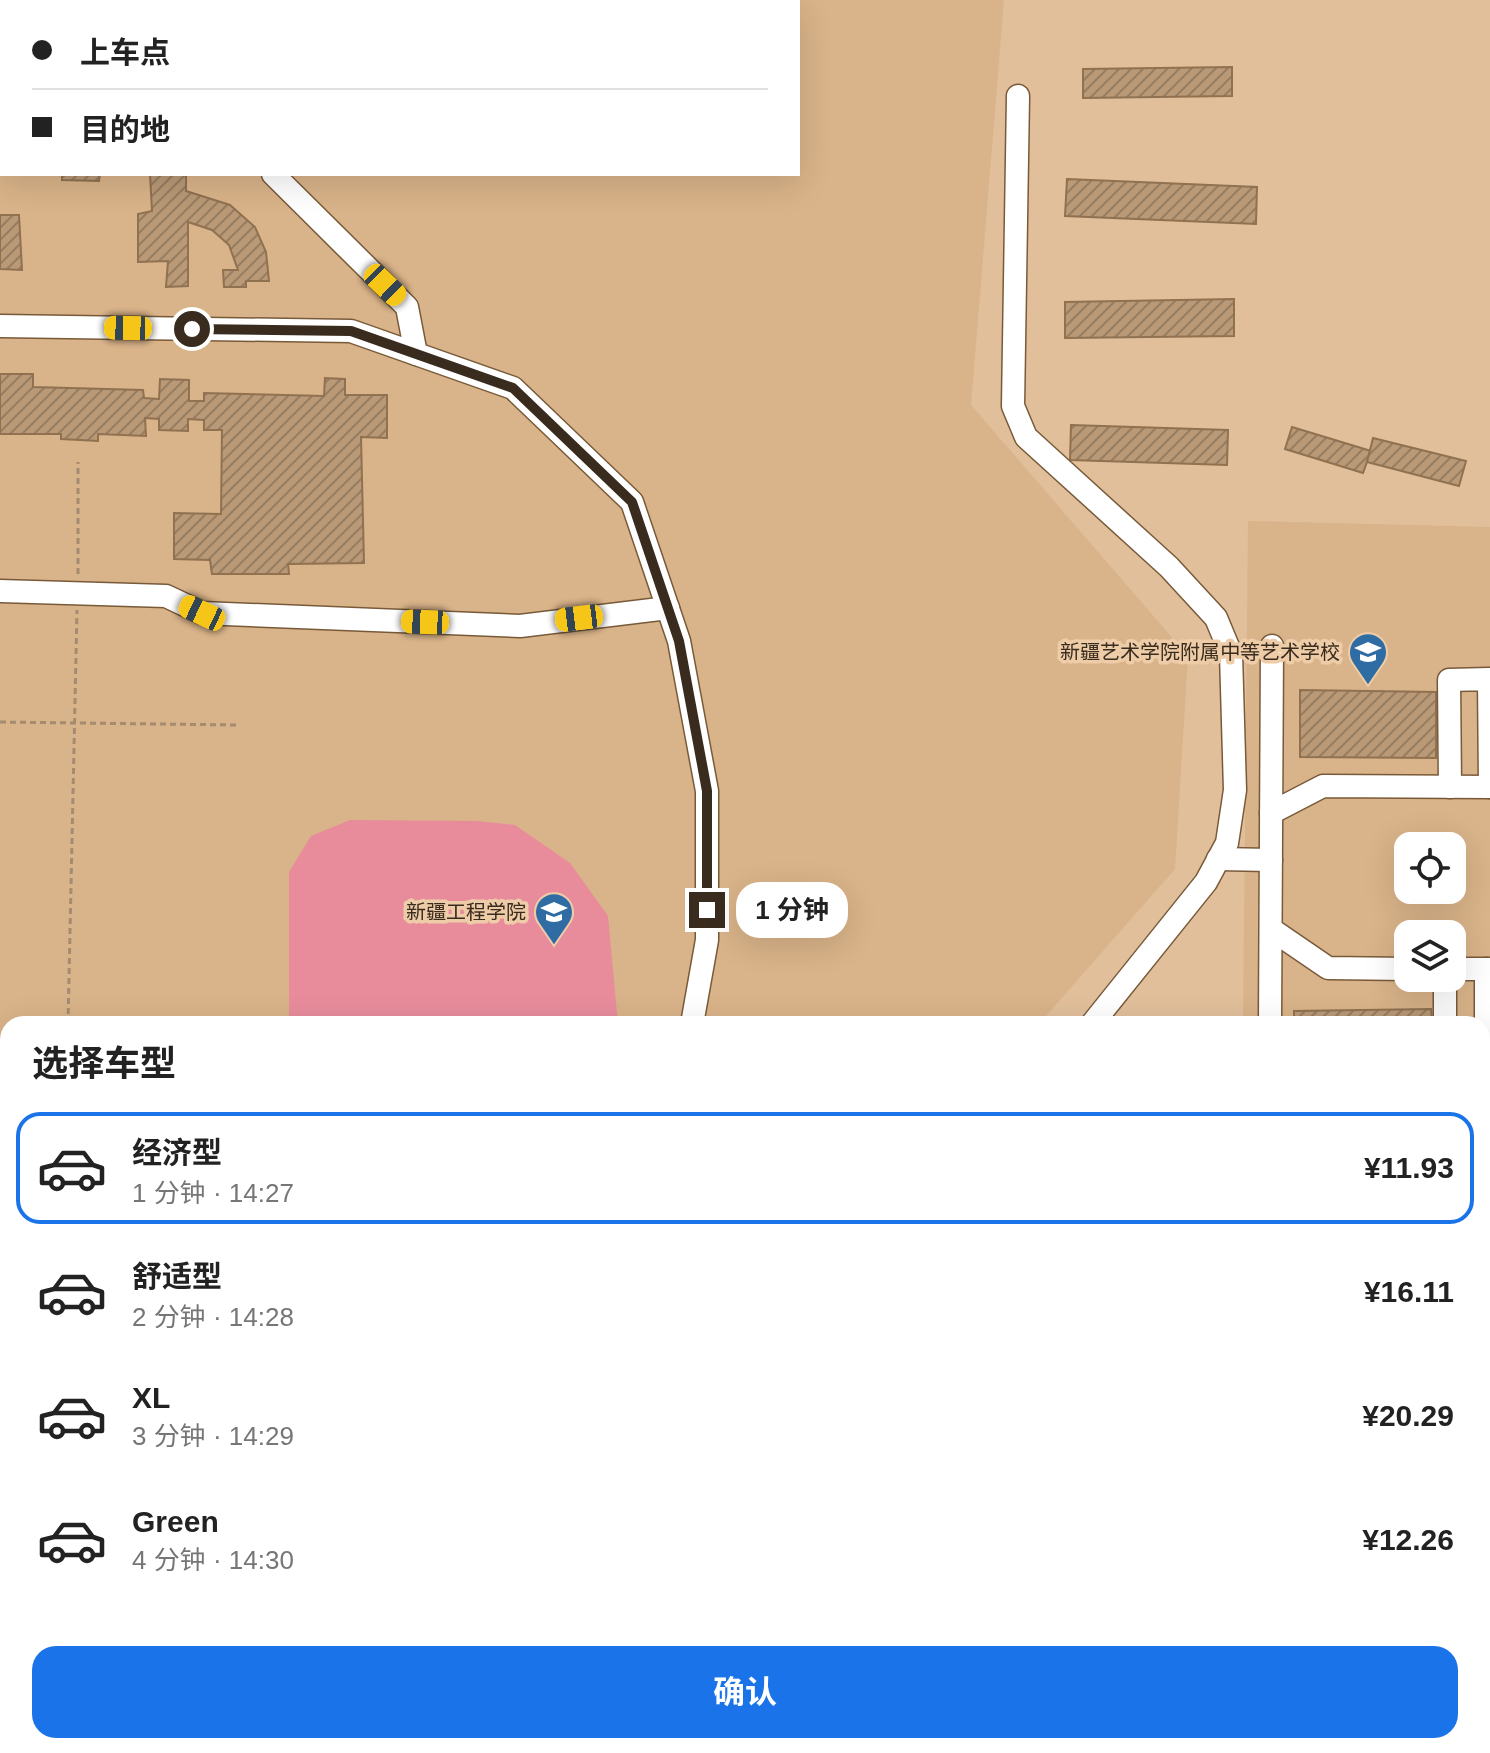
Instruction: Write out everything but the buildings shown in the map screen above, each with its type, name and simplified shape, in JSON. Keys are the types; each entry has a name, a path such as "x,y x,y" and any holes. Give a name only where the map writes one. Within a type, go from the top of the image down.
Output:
{"street":[{"path":"1018,96 1013,406 1026,437 1169,567 1216,618 1231,654 1235,790 1227,843 1206,882 1098,1016"},
{"path":"275,176 407,307 416,354"},
{"path":"0,326 351,331 513,388 632,502 679,641 707,791 707,940 693,1016"},
{"path":"0,591 166,596 202,613 520,626 668,608"},
{"path":"1270,1016 1272,646"},
{"path":"1271,813 1323,786 1450,787 1490,787 1489,679 1449,680 1450,787"},
{"path":"1218,859 1271,860"},
{"path":"1271,929 1328,968 1394,969"},
{"path":"1466,969 1488,969 1487,1016"},
{"path":"1445,992 1445,1016"}],"path":[{"path":"68,1016 78,462"},
{"path":"0,722 238,725"}],"shaded area":[{"name":"新疆工程学院","path":"800,0 1004,0 971,405 1188,656 1175,869 1046,1016 0,1016 0,176 800,176"},
{"name":"新疆艺术学院附属中等艺术学校","path":"1248,521 1490,527 1490,1016 1243,1016"},
{"path":"350,820 476,821 515,825 570,863 608,916 617,1016 289,1016 289,872 311,836"}],"place":[{"name":"新疆艺术学院附属中等艺术学校","path":"1368,686"},
{"name":"新疆工程学院","path":"554,946"}],"route":[{"path":"192,329 351,331 513,388 632,502 679,641 707,791 707,910"}]}
